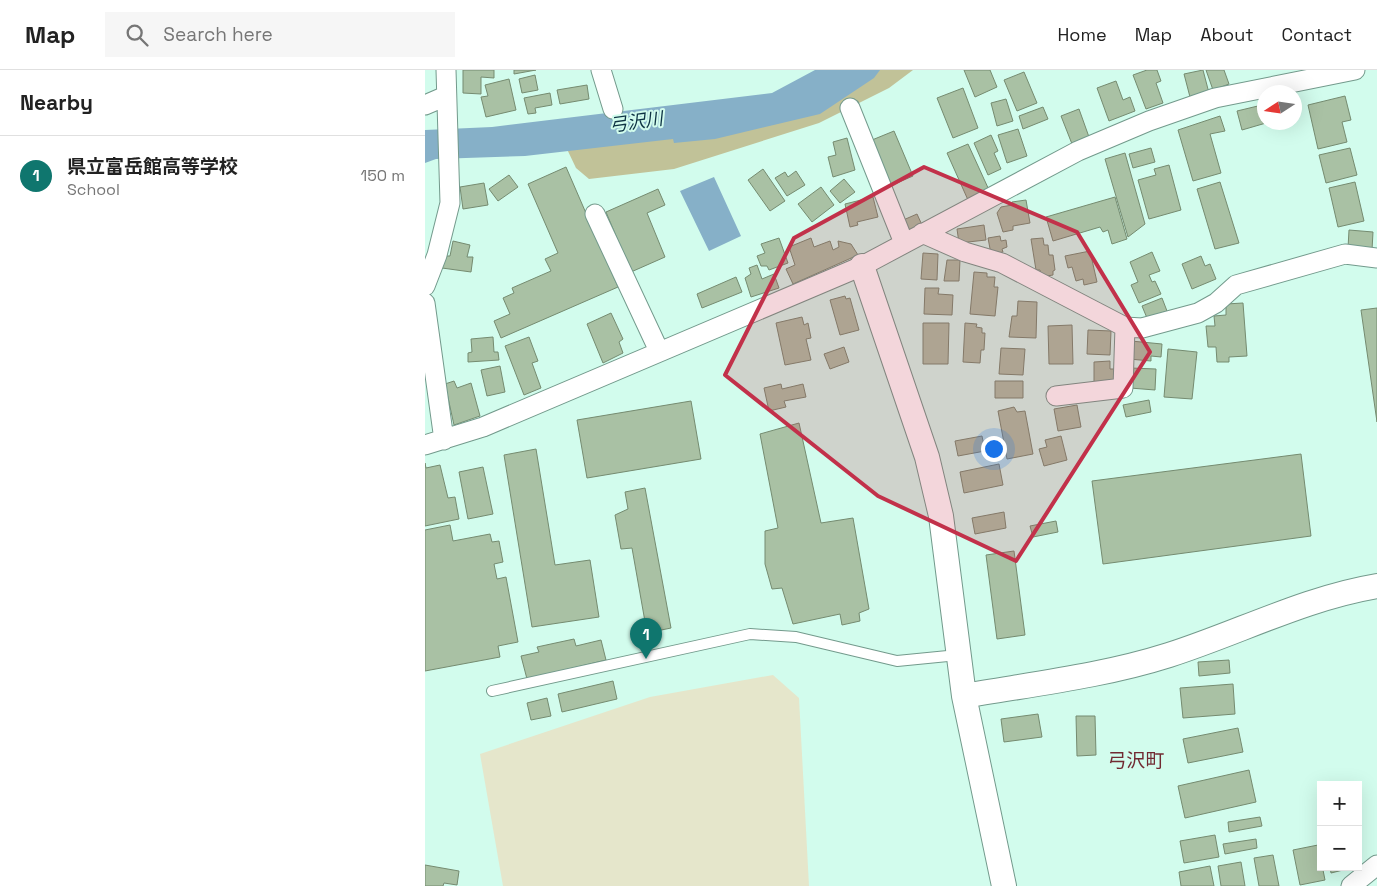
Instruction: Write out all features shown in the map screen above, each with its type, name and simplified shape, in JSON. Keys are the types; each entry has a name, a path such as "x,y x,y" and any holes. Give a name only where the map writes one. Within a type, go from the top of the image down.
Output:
{"street":[{"path":"425,286 431,256 449,202 450,174 446,70"},
{"path":"601,70 613,109"},
{"path":"425,445 483,427 862,266 1078,151 1149,121 1215,98 1355,70"},
{"path":"425,105 446,96"},
{"path":"850,108 904,243"},
{"path":"595,214 659,351"},
{"path":"922,233 965,252 1002,263 1125,327 1142,328 1198,313 1216,302 1236,285 1345,254 1377,258"},
{"path":"862,266 927,457 941,516 964,696 1004,886"},
{"path":"425,303 444,440"},
{"path":"1056,396 1123,388 1125,327"},
{"path":"964,696 1095,674 1169,655 1272,616 1353,590 1377,586"},
{"path":"1351,886 1377,865"}],"lane":[{"path":"492,691 750,634 796,637 897,661 958,655"}],"highlighted area":[{"path":"924,167 1077,232 1150,352 1016,561 878,496 725,375 794,238"}],"green space":[{"path":"859,70 913,70 889,88 819,123 674,169 589,179 576,168 566,147 601,144"},
{"path":"773,675 799,698 809,886 503,886 480,754 650,697"}],"water":[{"name":"弓沢川","path":"815,70 880,70 874,78 820,114 715,139 674,143 673,139 525,156 436,159 425,163 425,130 492,127 772,93"},
{"path":"714,177 741,236 709,251 680,191"}],"building":[{"path":"463,70 494,70 494,78 481,77 481,94 463,93"},
{"path":"514,70 536,70 514,74"},
{"path":"964,70 990,70 997,87 975,97"},
{"path":"1147,70 1157,70 1161,81 1156,83 1163,103 1146,109 1133,75"},
{"path":"1203,70 1209,93 1190,97 1184,74"},
{"path":"1206,70 1224,70 1229,84 1213,90"},
{"path":"1024,72 1037,103 1017,111 1004,80"},
{"path":"535,75 538,90 522,93 519,79"},
{"path":"509,79 516,110 486,117 481,97 488,96 485,85"},
{"path":"1116,81 1123,100 1130,97 1135,111 1109,121 1097,88"},
{"path":"587,85 589,99 560,104 557,90"},
{"path":"963,88 978,128 953,138 937,98"},
{"path":"550,93 552,105 535,108 536,113 528,114 524,98"},
{"path":"1345,96 1351,120 1342,122 1347,142 1318,149 1308,105"},
{"path":"1006,99 1013,121 997,126 991,103"},
{"path":"1257,106 1257,126 1242,130 1237,111"},
{"path":"1043,107 1048,119 1023,129 1019,116"},
{"path":"1079,109 1089,137 1072,144 1061,116"},
{"path":"1220,116 1225,131 1210,134 1221,173 1193,181 1178,130"},
{"path":"1018,129 1027,156 1007,163 998,135"},
{"path":"894,131 913,176 890,186 872,140"},
{"path":"991,135 998,151 994,153 1001,169 988,175 974,143"},
{"path":"847,138 855,170 833,177 828,157 836,155 833,142"},
{"path":"968,144 989,190 968,200 947,153"},
{"path":"1151,148 1155,162 1133,168 1129,154"},
{"path":"1350,148 1357,175 1326,183 1319,155"},
{"path":"1125,153 1145,224 1128,237 1105,159"},
{"path":"1169,165 1181,210 1149,219 1138,180 1156,175 1154,169"},
{"path":"566,167 618,287 501,338 494,321 510,314 503,298 514,293 512,288 551,271 545,259 558,253 528,184"},
{"path":"763,169 785,201 770,211 748,180"},
{"path":"796,171 805,185 787,196 775,178 785,172 788,177"},
{"path":"509,175 518,187 498,201 489,189"},
{"path":"844,179 855,192 840,203 830,191"},
{"path":"1220,182 1239,243 1215,249 1197,189"},
{"path":"1355,182 1364,221 1338,227 1329,188"},
{"path":"484,183 488,205 463,209 460,187"},
{"path":"821,187 834,205 812,222 798,204"},
{"path":"658,189 665,205 647,213 665,257 631,272 606,212"},
{"path":"873,197 878,217 857,222 858,225 850,227 845,204"},
{"path":"1115,197 1127,239 1112,244 1108,230 1103,232 1100,227 1053,241 1046,217"},
{"path":"1026,200 1030,223 1013,226 1013,230 1003,232 997,213 1001,207 1012,205 1012,202"},
{"path":"917,214 922,225 905,232 901,221"},
{"path":"984,225 986,240 959,243 957,229"},
{"path":"1349,230 1373,232 1372,250 1348,248"},
{"path":"1000,236 1001,241 1006,240 1007,247 1002,249 1003,252 991,254 988,238"},
{"path":"779,238 788,263 769,270 767,266 761,266 757,256 765,253 761,244"},
{"path":"811,238 814,247 830,241 833,250 839,247 838,241 851,244 858,255 793,284 786,269 795,265 789,247"},
{"path":"1043,238 1044,245 1048,245 1049,255 1053,255 1055,270 1053,275 1041,277 1040,270 1036,270 1031,239"},
{"path":"453,241 470,245 467,257 473,257 471,272 442,268 445,256 450,256"},
{"path":"1090,251 1097,282 1084,285 1083,279 1076,281 1072,267 1068,268 1065,256"},
{"path":"1152,252 1160,271 1149,275 1152,282 1155,281 1161,294 1139,303 1131,285 1138,282 1130,262"},
{"path":"923,253 938,254 937,280 921,279"},
{"path":"1201,256 1205,266 1210,264 1216,279 1192,289 1182,264"},
{"path":"947,260 960,260 959,281 944,281"},
{"path":"757,265 762,279 774,274 779,288 751,297 745,278 751,274 749,268"},
{"path":"974,272 987,273 987,277 995,277 994,287 998,287 995,316 970,314"},
{"path":"736,277 742,292 702,308 697,294"},
{"path":"925,288 939,288 938,294 953,295 952,315 924,314"},
{"path":"845,296 846,299 850,298 859,330 840,335 830,300"},
{"path":"1162,298 1167,311 1147,318 1142,306"},
{"path":"1018,301 1037,302 1036,338 1009,337 1012,316 1017,316"},
{"path":"1243,303 1247,356 1229,357 1229,362 1217,362 1216,347 1208,347 1206,326 1215,326 1214,316 1226,315 1226,304"},
{"path":"1377,308 1377,422 1361,310"},
{"path":"611,313 623,339 619,342 623,353 603,363 587,324"},
{"path":"802,317 804,325 808,323 811,338 806,339 811,360 785,365 776,323"},
{"path":"923,323 949,323 948,364 923,364"},
{"path":"965,323 977,324 976,327 982,328 982,333 985,333 984,350 981,350 980,363 963,362"},
{"path":"1072,325 1073,364 1049,364 1048,326"},
{"path":"1088,330 1111,331 1110,355 1087,354"},
{"path":"493,337 494,352 498,352 499,360 468,362 468,353 472,352 471,339"},
{"path":"529,337 538,361 532,363 541,388 524,395 505,346"},
{"path":"1131,341 1162,344 1161,357 1151,356 1151,361 1129,359"},
{"path":"844,347 849,362 830,369 824,354"},
{"path":"1001,348 1025,349 1023,375 999,374"},
{"path":"1168,349 1197,352 1192,399 1164,397"},
{"path":"1110,361 1110,369 1117,369 1118,381 1094,382 1094,362"},
{"path":"500,366 505,392 487,396 481,370"},
{"path":"1131,368 1156,369 1155,390 1130,388"},
{"path":"454,381 457,388 471,383 480,416 454,425 445,384"},
{"path":"995,381 1023,381 1023,398 995,398"},
{"path":"781,384 782,389 803,384 806,397 784,401 786,407 769,411 764,388"},
{"path":"1149,400 1151,412 1126,417 1123,405"},
{"path":"691,401 701,459 587,478 577,420"},
{"path":"1077,405 1081,427 1058,431 1054,409"},
{"path":"1014,407 1017,412 1025,411 1033,454 1007,459 998,411"},
{"path":"799,423 821,523 853,518 869,609 859,613 860,621 842,625 840,614 793,624 782,588 772,589 765,564 765,531 778,528 760,434"},
{"path":"982,436 985,451 958,456 955,441"},
{"path":"1061,436 1067,460 1044,466 1039,449 1047,447 1045,440"},
{"path":"536,449 555,565 590,560 599,617 532,627 504,455"},
{"path":"1301,454 1311,536 1103,564 1092,481"},
{"path":"425,463 426,468 440,465 448,498 455,497 459,519 425,526"},
{"path":"999,464 1003,485 964,493 960,472"},
{"path":"483,467 493,514 468,519 459,472"},
{"path":"645,488 671,628 647,633 632,548 621,549 615,515 628,509 625,492"},
{"path":"1004,512 1006,528 975,534 972,518"},
{"path":"1056,521 1058,532 1033,537 1030,526"},
{"path":"450,525 453,541 490,534 492,542 499,541 503,562 494,564 497,579 506,577 518,642 498,646 500,657 425,671 425,530"},
{"path":"1014,551 1025,635 997,639 986,555"},
{"path":"574,639 576,646 601,640 606,660 527,679 521,656 539,652 537,647"},
{"path":"1229,660 1230,673 1199,676 1198,662"},
{"path":"613,681 617,699 562,712 558,694"},
{"path":"1233,684 1235,714 1183,718 1180,688"},
{"path":"547,698 551,716 531,720 527,703"},
{"path":"1038,714 1042,737 1004,742 1001,719"},
{"path":"1076,716 1095,716 1096,755 1077,756"},
{"path":"1238,728 1243,752 1188,763 1183,739"},
{"path":"1249,770 1256,802 1185,818 1178,786"},
{"path":"1260,817 1262,826 1229,832 1228,822"},
{"path":"1215,835 1219,857 1184,863 1180,841"},
{"path":"1256,839 1257,848 1225,854 1223,844"},
{"path":"1317,845 1317,871 1323,871 1325,880 1300,885 1293,850"},
{"path":"1273,855 1279,886 1259,886 1254,858"},
{"path":"1241,862 1245,886 1221,886 1218,866"},
{"path":"425,865 459,871 457,885 444,883 443,886 425,886"},
{"path":"1210,866 1214,886 1181,886 1179,872"}],"place":[{"name":"県立富岳館高等学校","path":"646,659"}],"district":[{"name":"弓沢町","path":"1136,760"}]}
